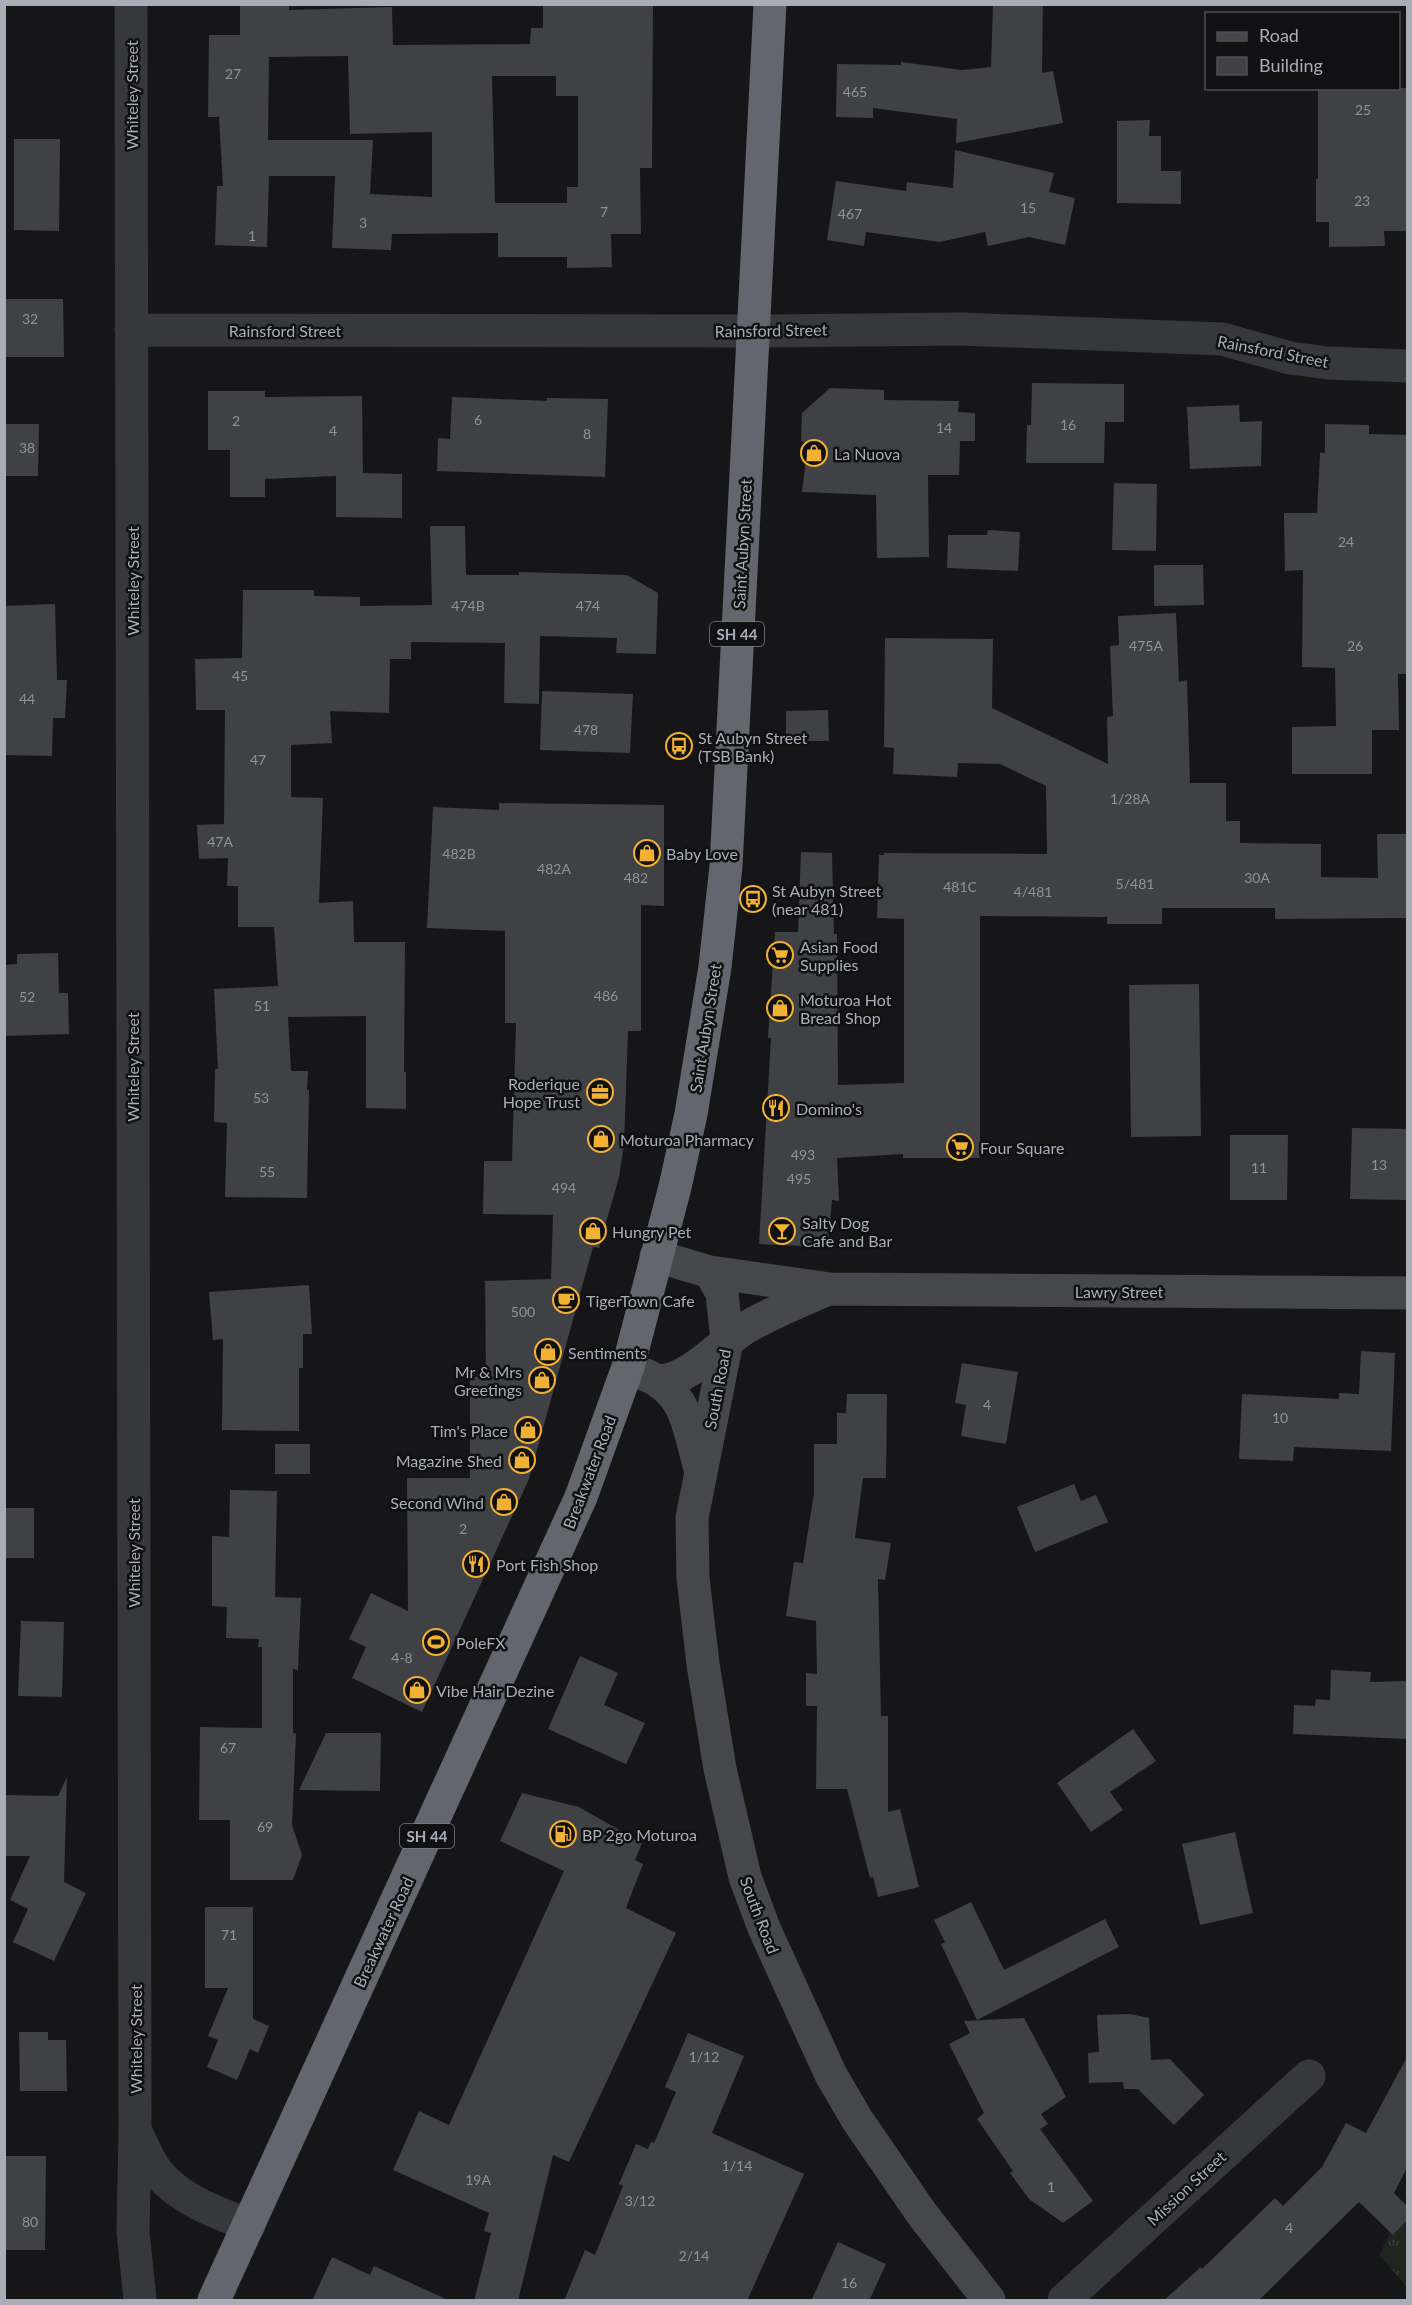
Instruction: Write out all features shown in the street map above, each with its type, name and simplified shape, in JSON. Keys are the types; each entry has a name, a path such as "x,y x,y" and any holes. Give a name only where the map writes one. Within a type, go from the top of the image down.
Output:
{"highway":[{"name":"Saint Aubyn Street","path":"656,1256 675,1187 691,1114 715,967 726,866 770,4"},
{"name":"Breakwater Road","path":"214,2301 581,1497 628,1367 656,1256"}],"street":[{"name":"Whiteley Street","path":"131,4 135,2130 133,2232 140,2301"},
{"name":"Rainsford Street","path":"131,330 961,329 1222,339 1290,358 1328,363 1407,366"},
{"name":"Lawry Street","path":"656,1256 710,1272 830,1288 1407,1293"},
{"name":"South Road","path":"710,1272 722,1293 727,1341 692,1518 693,1578 702,1664 720,1769 745,1877 764,1928 831,2075 858,2121 922,2214 989,2301"},
{"name":"Lawry Street","path":"660,1381 676,1379 747,1327 830,1288"},
{"path":"628,1367 660,1381"},
{"name":"South Road","path":"660,1381 678,1400 682,1409 700,1473"},
{"name":"Mission Street","path":"1064,2301 1309,2076"},
{"name":"Whiteley Street","path":"135,2130 158,2173 172,2187 218,2213 249,2225"}],"green space":[{"path":"1407,2200 1407,2287 1379,2255"}],"building":[{"path":"240,4 289,4 289,10 392,7 393,45 530,44 531,28 543,28 543,4 653,4 652,168 640,168 641,234 611,234 612,267 567,268 567,257 498,257 498,233 392,234 391,250 332,248 335,176 269,176 267,247 215,245 217,186 223,186 219,117 208,117 209,35 240,35","holes":["348,56 350,134 432,132 432,197 370,194 373,140 268,140 269,57","492,76 556,76 556,96 578,96 578,187 567,187 567,203 495,203"]},
{"path":"993,4 1043,4 1042,73 1053,71 1063,123 956,143 957,119 873,108 873,118 836,117 837,64 901,65 901,62 962,70 991,67"},
{"path":"1400,88 1407,88 1407,231 1384,231 1385,246 1329,247 1329,222 1316,222 1318,90 1400,90"},
{"path":"1150,120 1149,136 1161,136 1161,171 1181,171 1181,204 1117,203 1117,121"},
{"path":"14,139 60,139 59,231 14,230"},
{"path":"955,150 1054,173 1049,192 1075,198 1065,245 1029,237 988,246 985,232 940,242 866,232 864,246 827,240 836,181 906,191 907,182 953,188"},
{"path":"4,299 63,299 64,357 6,357"},
{"path":"1032,383 1124,384 1124,422 1105,422 1104,463 1026,463 1027,425 1031,425"},
{"path":"830,388 884,390 884,400 959,401 958,412 975,413 975,441 960,441 959,475 928,475 929,557 877,558 876,495 802,492 808,443 801,441 802,413"},
{"path":"208,391 265,391 265,397 362,396 363,473 402,474 402,518 336,517 336,476 265,479 265,497 230,497 230,450 208,450"},
{"path":"452,397 547,401 547,398 608,399 605,477 437,471 438,438 450,439"},
{"path":"1239,405 1240,422 1262,421 1261,466 1190,469 1187,407"},
{"path":"4,424 39,424 38,476 4,476"},
{"path":"1325,424 1369,425 1369,434 1407,435 1407,674 1398,674 1399,730 1372,730 1372,774 1292,774 1292,727 1336,726 1335,668 1302,667 1303,570 1285,571 1284,513 1317,513 1320,453 1325,453"},
{"path":"1114,483 1157,484 1156,551 1112,550"},
{"path":"430,526 465,526 466,575 519,575 519,572 627,575 658,593 656,654 616,653 617,638 540,636 539,704 504,703 505,643 411,642 411,659 390,659 389,713 330,711 332,743 291,745 291,797 323,798 319,903 353,901 354,942 405,942 406,1109 366,1108 366,1016 288,1017 291,1071 308,1071 307,1198 225,1197 227,1123 214,1122 215,1069 218,1069 214,989 278,986 274,927 238,927 238,886 227,886 228,858 199,859 197,825 224,824 225,710 196,710 195,659 242,658 243,590 314,590 314,596 360,597 360,606 432,605"},
{"path":"988,530 1020,532 1018,571 947,568 948,535 987,535"},
{"path":"1154,565 1203,565 1204,605 1154,606"},
{"path":"55,604 57,680 67,680 65,718 53,718 52,756 4,755 4,606"},
{"path":"1176,613 1179,682 1187,680 1190,783 1226,783 1226,821 1240,821 1240,843 1321,844 1321,877 1378,878 1377,834 1407,834 1407,918 1275,919 1275,908 1162,908 1162,924 1107,924 1107,917 980,916 980,1158 903,1158 903,1154 837,1158 839,1201 832,1200 828,1247 759,1244 775,932 798,932 801,852 832,853 834,934 837,934 838,1085 904,1083 904,919 877,918 879,855 884,855 884,853 1047,854 1046,786 1000,764 958,763 957,777 893,774 894,748 884,747 885,638 993,639 992,708 1108,764 1107,717 1113,716 1110,646 1119,645 1118,616"},
{"path":"542,691 633,694 630,753 540,750"},
{"path":"828,710 829,741 786,741 786,711"},
{"path":"499,803 664,805 664,906 641,905 641,1031 628,1031 624,1145 619,1177 599,1248 593,1247 529,1479 422,1712 352,1678 366,1647 349,1639 371,1593 408,1611 407,1478 470,1478 470,1377 486,1377 485,1281 551,1279 553,1215 483,1214 484,1161 512,1161 516,1023 505,1023 505,931 427,928 433,807 499,810"},
{"path":"58,953 59,993 68,993 69,1034 4,1036 4,965 17,964 17,954"},
{"path":"1199,984 1201,1136 1131,1137 1129,985"},
{"path":"1352,1128 1407,1129 1407,1200 1350,1199"},
{"path":"1230,1135 1288,1135 1287,1200 1230,1200"},
{"path":"309,1285 312,1334 303,1334 303,1368 299,1368 299,1431 222,1430 223,1339 213,1340 209,1292"},
{"path":"1361,1351 1395,1353 1391,1451 1294,1447 1293,1461 1239,1459 1242,1394 1339,1399 1339,1393 1359,1394"},
{"path":"962,1363 1018,1372 1006,1444 961,1436 966,1405 955,1403"},
{"path":"847,1394 887,1394 886,1478 863,1478 855,1538 891,1543 885,1580 878,1579 881,1716 888,1716 888,1812 900,1809 919,1887 878,1897 873,1877 870,1878 847,1789 816,1789 817,1706 806,1706 806,1673 817,1674 816,1621 786,1616 794,1562 803,1563 814,1493 814,1444 837,1444 837,1413 846,1413"},
{"path":"275,1444 310,1444 310,1474 275,1474"},
{"path":"1074,1484 1081,1501 1096,1495 1108,1522 1035,1552 1017,1507"},
{"path":"230,1490 277,1491 275,1597 301,1598 298,1670 293,1669 293,1734 296,1733 292,1825 302,1855 293,1880 230,1880 230,1820 199,1820 200,1727 262,1728 262,1647 258,1647 259,1639 226,1638 227,1607 212,1606 212,1536 229,1537"},
{"path":"4,1508 34,1508 34,1558 4,1558"},
{"path":"21,1621 64,1622 62,1697 18,1696"},
{"path":"580,1656 618,1673 604,1705 645,1723 626,1764 548,1729"},
{"path":"1331,1670 1371,1672 1370,1682 1407,1681 1407,1739 1293,1734 1294,1705 1315,1706 1316,1699 1330,1700"},
{"path":"1133,1729 1156,1761 1110,1792 1123,1810 1091,1832 1057,1783"},
{"path":"326,1733 381,1733 380,1791 299,1790"},
{"path":"67,1777 64,1882 86,1893 54,1961 13,1942 28,1909 10,1900 30,1856 4,1856 4,1795 58,1796"},
{"path":"522,1793 579,1807 642,1843 635,1860 643,1864 626,1908 676,1933 569,2162 553,2155 518,2301 474,2301 491,2233 484,2231 489,2213 393,2170 419,2111 449,2125 564,1871 500,1841"},
{"path":"1235,1832 1253,1913 1200,1925 1182,1844"},
{"path":"971,1902 1004,1970 1105,1919 1119,1947 977,2020 941,1944 945,1942 934,1920"},
{"path":"205,1907 253,1907 253,2019 269,2026 258,2053 250,2049 237,2080 207,2067 218,2040 208,2036 228,1988 205,1988"},
{"path":"1130,2014 1149,2018 1151,2060 1170,2059 1204,2095 1174,2125 1138,2089 1124,2089 1123,2082 1089,2083 1088,2053 1099,2052 1097,2015"},
{"path":"1024,2018 1066,2097 1041,2114 1048,2124 1040,2129 1093,2201 1063,2223 1029,2199 1010,2173 1013,2171 977,2119 984,2113 949,2044 970,2033 964,2021"},
{"path":"19,2032 48,2032 48,2040 66,2040 67,2091 20,2091"},
{"path":"688,2033 744,2056 712,2133 804,2174 747,2301 564,2301 585,2250 595,2255 623,2186 619,2184 636,2144 648,2149 651,2142 654,2143 676,2092 665,2087"},
{"path":"1407,2057 1407,2168 1394,2193 1407,2206 1407,2220 1393,2235 1359,2202 1258,2301 1163,2301 1201,2267 1202,2269 1275,2198 1283,2206 1322,2167 1346,2123 1366,2133"},
{"path":"4,2156 46,2156 45,2250 4,2250"},
{"path":"838,2242 886,2264 869,2301 811,2301"},
{"path":"332,2257 370,2275 374,2266 450,2301 312,2301"}],"place":[{"name":"La Nuova","path":"814,453"},
{"name":"St Aubyn Street (TSB Bank)","path":"679,746"},
{"name":"Baby Love","path":"647,853"},
{"name":"St Aubyn Street (near 481)","path":"753,899"},
{"name":"Asian Food Supplies","path":"780,955"},
{"name":"Moturoa Hot Bread Shop","path":"780,1008"},
{"name":"Roderique Hope Trust","path":"600,1092"},
{"name":"Domino's","path":"776,1108"},
{"name":"Moturoa Pharmacy","path":"601,1139"},
{"name":"Four Square","path":"960,1147"},
{"name":"Hungry Pet","path":"593,1231"},
{"name":"Salty Dog Cafe and Bar","path":"782,1231"},
{"name":"TigerTown Cafe","path":"566,1300"},
{"name":"Sentiments","path":"548,1352"},
{"name":"Mr & Mrs Greetings","path":"542,1380"},
{"name":"Tim's Place","path":"528,1430"},
{"name":"Magazine Shed","path":"522,1460"},
{"name":"Second Wind","path":"504,1502"},
{"name":"Port Fish Shop","path":"476,1564"},
{"name":"PoleFX","path":"436,1642"},
{"name":"Vibe Hair Dezine","path":"417,1690"},
{"name":"BP 2go Moturoa","path":"563,1834"}]}
